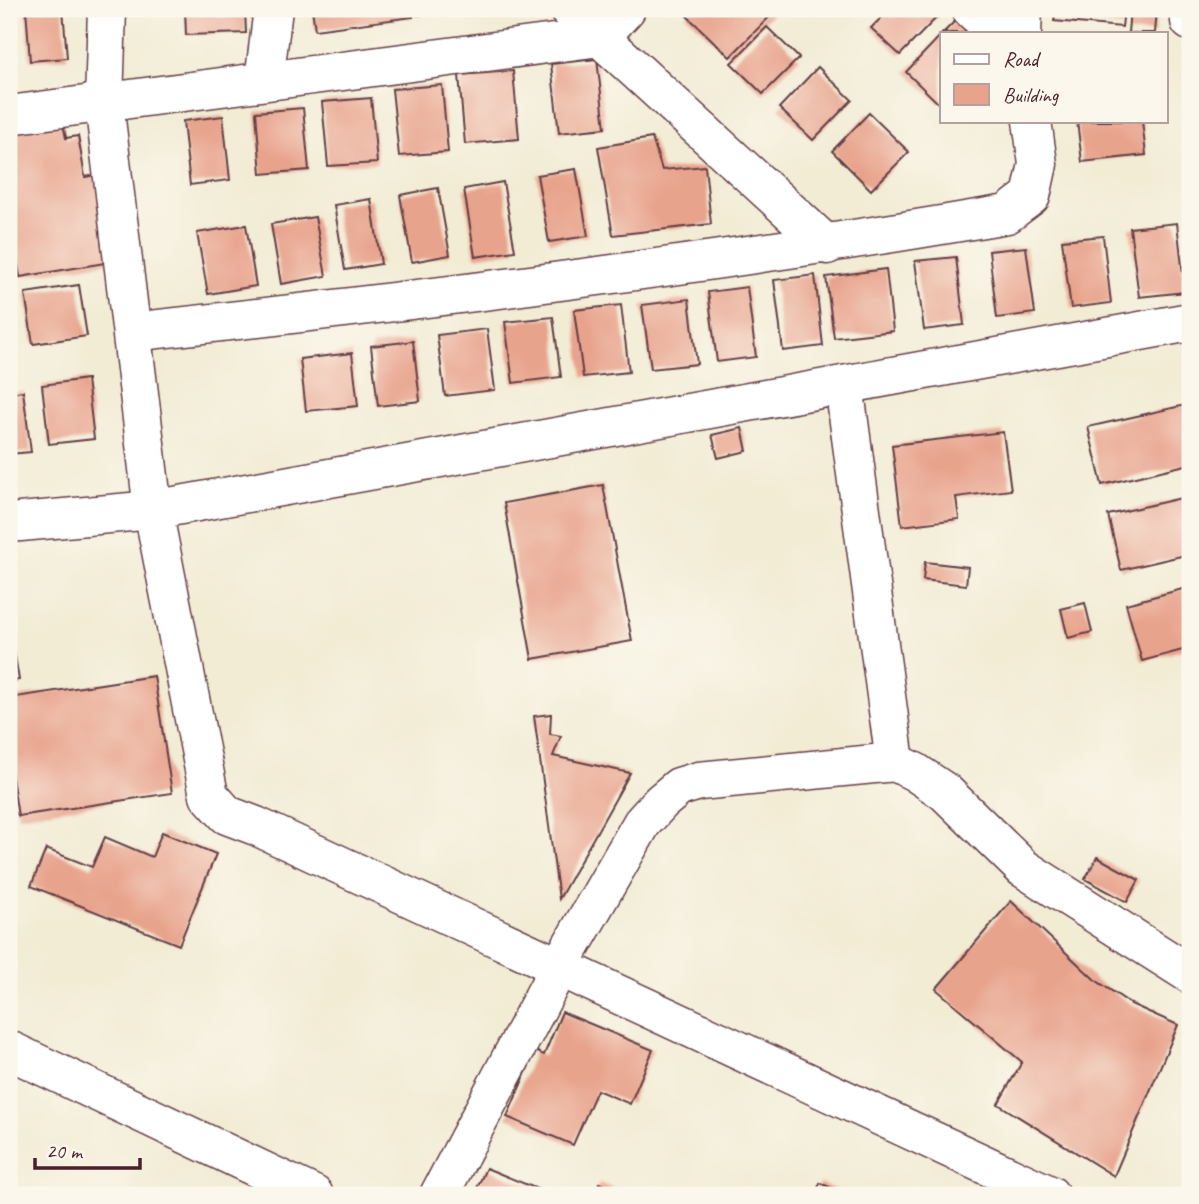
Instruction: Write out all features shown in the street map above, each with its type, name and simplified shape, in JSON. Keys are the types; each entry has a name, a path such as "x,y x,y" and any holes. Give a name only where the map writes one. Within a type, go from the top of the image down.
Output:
{"street":[{"path":"107,9 104,103 153,510 209,795 227,815 1050,1195"},
{"path":"264,81 273,9"},
{"path":"569,9 827,245"},
{"path":"9,115 600,37 626,9"},
{"path":"971,9 998,32"},
{"path":"1022,32 1023,9"},
{"path":"1189,9 1190,21"},
{"path":"132,332 417,300 827,245 1007,214 1031,196 1038,164 1032,122"},
{"path":"9,523 153,510 1190,322"},
{"path":"844,385 895,762"},
{"path":"439,1195 559,967 642,823 660,802 678,787 699,780 895,762 945,792 1023,868 1190,974"},
{"path":"9,1050 314,1195"}],"building":[{"path":"26,9 63,9 67,58 30,61"},
{"path":"185,9 245,9 246,33 186,35"},
{"path":"312,9 412,9 413,17 315,30"},
{"path":"417,9 434,9 435,12 418,15"},
{"path":"692,9 777,9 730,57 686,15"},
{"path":"890,9 945,9 900,55 871,28"},
{"path":"1056,9 1124,9 1122,27 1054,21"},
{"path":"1130,9 1157,9 1155,32 1128,32"},
{"path":"955,21 966,32 944,32"},
{"path":"767,27 799,58 763,94 731,63"},
{"path":"940,36 940,103 906,72"},
{"path":"597,59 605,128 559,133 551,64"},
{"path":"818,67 852,100 813,140 779,108"},
{"path":"513,71 519,139 465,144 459,75"},
{"path":"442,85 448,152 399,156 392,89"},
{"path":"371,98 377,163 328,166 322,102"},
{"path":"303,108 309,170 261,174 256,112"},
{"path":"869,113 909,152 871,190 832,151"},
{"path":"223,116 230,180 190,185 183,121"},
{"path":"62,119 66,138 78,136 85,177 96,175 111,262 20,277 9,212 9,128"},
{"path":"1077,122 1142,122 1146,155 1082,162"},
{"path":"652,138 662,170 705,166 711,224 613,235 598,147"},
{"path":"576,169 588,236 549,242 537,175"},
{"path":"503,182 515,251 475,257 464,189"},
{"path":"438,188 450,255 412,262 400,195"},
{"path":"371,199 381,264 345,270 334,205"},
{"path":"315,217 326,276 281,284 271,224"},
{"path":"1177,223 1185,292 1139,297 1130,228"},
{"path":"246,225 256,286 208,294 197,233"},
{"path":"1103,236 1111,303 1071,308 1062,240"},
{"path":"1026,247 1035,313 997,318 989,251"},
{"path":"956,257 964,325 924,330 915,261"},
{"path":"886,269 893,331 834,338 826,277"},
{"path":"815,275 823,346 783,351 774,280"},
{"path":"79,285 87,336 33,344 25,293"},
{"path":"747,287 756,357 717,362 708,292"},
{"path":"689,299 697,364 651,369 642,305"},
{"path":"621,305 629,372 583,377 574,310"},
{"path":"553,317 561,377 513,383 505,322"},
{"path":"487,329 495,390 445,396 437,335"},
{"path":"413,341 420,401 378,406 371,346"},
{"path":"352,353 358,406 306,411 300,359"},
{"path":"87,379 94,439 49,444 42,385"},
{"path":"23,391 31,452 9,454 9,393"},
{"path":"1190,404 1190,464 1102,485 1088,427"},
{"path":"742,428 747,451 718,458 712,435"},
{"path":"1003,432 1011,490 956,497 959,519 902,526 892,445"},
{"path":"603,485 632,641 532,659 504,503"},
{"path":"1190,496 1190,554 1121,570 1108,515"},
{"path":"925,562 968,567 966,585 923,580"},
{"path":"1190,587 1190,648 1142,661 1126,604"},
{"path":"1085,603 1092,632 1068,638 1061,609"},
{"path":"9,620 19,680 9,682"},
{"path":"154,676 172,793 18,816 9,758 9,698"},
{"path":"551,714 550,734 561,736 553,756 630,773 559,899 534,716"},
{"path":"162,832 216,854 179,945 31,886 46,849 92,867 105,837 152,857"},
{"path":"1097,857 1139,880 1127,902 1085,879"},
{"path":"1011,901 1094,979 1131,1004 1178,1025 1114,1176 998,1104 1022,1062 936,989"},
{"path":"562,1012 653,1050 630,1104 597,1090 573,1145 507,1117 535,1051 544,1055"},
{"path":"486,1168 552,1195 474,1195"},
{"path":"599,1183 629,1195 594,1195"},
{"path":"820,1183 848,1195 815,1195"}]}
